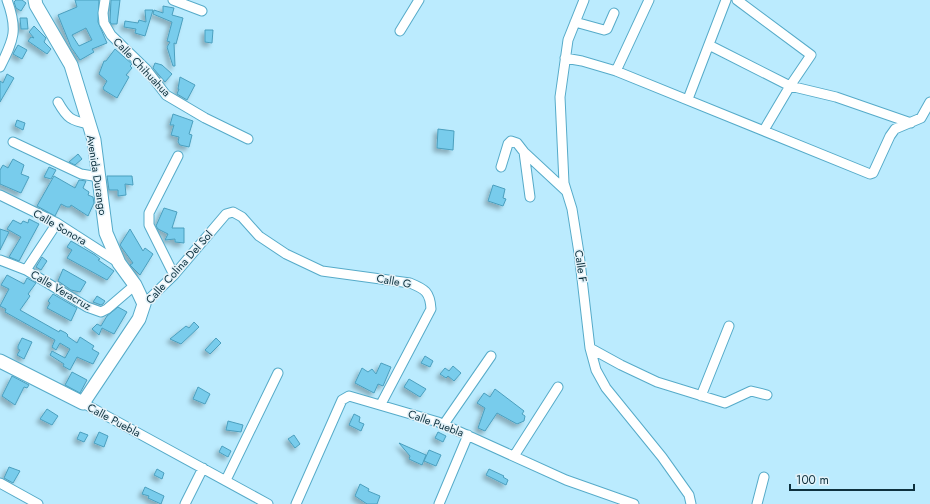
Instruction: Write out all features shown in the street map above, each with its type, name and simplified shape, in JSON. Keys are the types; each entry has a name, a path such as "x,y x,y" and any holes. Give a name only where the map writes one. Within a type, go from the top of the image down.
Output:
{"main road":[{"name":"Avenida Durango","path":"35,0 36,5 71,65 94,140 106,233 119,263 135,285 144,304"},
{"name":"Calle Colina Del Sol","path":"83,403 139,319 144,304"},
{"name":"Calle Puebla","path":"0,361 83,403"}],"street":[{"path":"1,63 14,32 14,18 7,0"},
{"name":"Calle Chihuahua","path":"105,0 103,13 104,23 111,35 146,68 166,95 205,118 248,139"},
{"path":"173,0 202,11"},
{"path":"400,31 419,0"},
{"name":"Calle F","path":"584,0 568,40 560,97 564,183 579,253 590,348 596,370 606,388 662,457 689,495 691,504"},
{"path":"616,71 649,0"},
{"path":"688,99 726,0"},
{"path":"737,0 811,55 790,86 764,130"},
{"path":"575,22 604,30 607,29 614,14"},
{"path":"708,45 790,86 836,97 911,123"},
{"path":"565,58 582,61 616,71 870,174 895,129 920,118 930,102"},
{"path":"58,102 65,115 75,122 89,124"},
{"path":"500,166 508,144 511,141 516,143 566,191"},
{"path":"13,142 81,174 99,177"},
{"path":"524,152 530,197"},
{"path":"174,275 148,225 149,213 178,156"},
{"name":"Calle Sonora","path":"0,195 57,223 119,263"},
{"name":"Calle Colina Del Sol","path":"144,304 174,275 226,214 232,212 238,214 259,236 286,254"},
{"name":"Calle Veracruz","path":"26,270 57,223"},
{"name":"Calle G","path":"286,254 322,271 410,283 422,288 430,297 431,309 382,404"},
{"name":"Calle Veracruz","path":"0,260 26,270 87,307 101,312 107,309 135,285"},
{"path":"701,396 729,326"},
{"path":"590,348 657,382 724,403 751,391 767,395"},
{"path":"444,424 491,356"},
{"path":"226,480 278,373"},
{"path":"514,456 558,387"},
{"name":"Calle Puebla","path":"296,504 344,397 349,396 382,404 444,424 566,480 630,503"},
{"name":"Calle Puebla","path":"83,403 268,504"},
{"path":"439,504 468,435"},
{"path":"185,504 203,468"},
{"path":"757,504 764,477"},
{"path":"0,483 38,504"}],"building":[{"path":"16,0 22,0 26,3 21,11 16,8 14,2"},
{"path":"75,0 99,0 98,22 107,43 92,49 94,52 80,60 71,47 58,15 77,7","holes":["86,28 92,40 79,46 72,35"]},
{"path":"111,0 120,0 117,24 111,24 110,21"},
{"path":"163,6 174,8 172,15 183,18 176,44 174,43 175,66 173,66 167,47 170,42 167,41 172,22 153,14 154,10 163,13"},
{"path":"145,10 153,10 145,36 135,33 136,29 124,27 125,21 138,23 139,20 146,22"},
{"path":"20,18 27,18 28,29 21,29"},
{"path":"34,26 46,38 44,42 51,49 47,54 28,41 31,37 34,38 29,32"},
{"path":"205,30 213,30 212,43 205,42"},
{"path":"18,45 27,50 22,59 13,54"},
{"path":"115,49 132,64 130,66 132,68 126,75 129,77 117,98 104,90 103,88 107,81 99,74 104,61 106,61"},
{"path":"155,63 162,65 172,74 165,82 153,68"},
{"path":"7,74 14,78 0,102 0,81 3,83"},
{"path":"180,77 195,85 187,100 177,94"},
{"path":"173,114 193,121 189,134 192,135 189,147 180,145 178,142 179,137 171,135 174,125 170,125"},
{"path":"17,120 25,123 23,130 15,126"},
{"path":"438,129 454,131 453,150 437,148"},
{"path":"78,154 82,159 75,165 69,162"},
{"path":"13,159 24,165 21,174 29,177 21,193 0,184 0,170 3,165 8,168"},
{"path":"49,167 56,170 51,179 44,177"},
{"path":"54,176 75,188 79,180 86,181 83,188 89,192 88,195 93,197 94,203 88,216 71,205 70,207 67,207 61,204 55,216 37,206"},
{"path":"107,176 132,176 133,185 125,184 126,195 118,196 118,190 109,190"},
{"path":"493,185 505,189 503,198 506,199 503,206 488,201"},
{"path":"164,208 177,212 172,228 184,228 184,243 175,242 175,239 165,240 168,234 158,229 156,226"},
{"path":"29,219 39,224 19,261 9,257 21,237 7,229 13,220 21,224 23,221 28,223"},
{"path":"0,229 9,232 0,250"},
{"path":"130,229 143,251 145,248 153,254 140,275 130,265 133,263 120,245"},
{"path":"71,241 95,255 100,259 98,260 114,271 107,280 67,258 72,250 67,247"},
{"path":"42,257 47,261 41,270 36,267"},
{"path":"63,269 86,282 80,292 71,290 58,281"},
{"path":"7,275 24,284 27,278 36,283 28,294 30,296 20,310 59,332 60,330 66,333 68,335 67,336 77,343 80,337 94,346 92,349 99,353 93,364 77,357 70,370 63,366 64,364 50,355 52,351 65,358 70,349 60,343 56,350 52,347 55,340 5,312 6,309 0,306 9,289 1,285"},
{"path":"53,294 77,308 71,321 47,308 50,303 48,301"},
{"path":"97,296 105,301 103,304 101,305 93,302"},
{"path":"118,307 127,312 114,334 102,328 99,335 92,329 97,324 101,326 107,316"},
{"path":"194,322 199,327 181,344 170,339 186,326 189,328"},
{"path":"22,338 32,342 24,359 17,355 20,350 18,349 18,346"},
{"path":"216,338 221,343 210,354 205,350"},
{"path":"425,356 433,361 430,367 421,363"},
{"path":"381,363 391,367 383,386 378,384 374,393 355,383 362,368 368,372 372,369 376,374"},
{"path":"453,366 461,373 454,381 448,376 446,378 440,374 445,368 449,371"},
{"path":"72,372 87,380 80,393 65,385"},
{"path":"12,376 29,385 27,388 24,387 15,405 2,396"},
{"path":"409,379 426,389 420,397 404,387"},
{"path":"198,387 210,394 205,404 193,399"},
{"path":"495,389 524,411 522,414 525,416 524,421 517,424 497,413 485,431 478,428 485,408 477,403 484,393 490,397"},
{"path":"47,409 58,416 52,425 40,419"},
{"path":"354,414 360,417 359,422 364,424 361,431 349,425"},
{"path":"228,421 243,425 241,432 226,430"},
{"path":"80,432 88,435 84,442 77,439"},
{"path":"99,432 108,436 104,447 94,443"},
{"path":"438,432 446,436 443,442 435,438"},
{"path":"294,435 300,444 295,448 288,439"},
{"path":"399,443 426,455 422,465 409,459 410,456"},
{"path":"222,446 231,451 228,457 219,452"},
{"path":"429,450 441,455 436,466 424,461"},
{"path":"9,467 20,471 13,483 4,478"},
{"path":"157,469 164,473 162,479 154,475"},
{"path":"489,469 504,476 503,477 508,480 506,485 486,475"},
{"path":"360,484 369,489 368,491 380,496 377,504 367,504 355,496"},
{"path":"145,487 164,496 161,504 148,498 149,496 142,494"}]}
